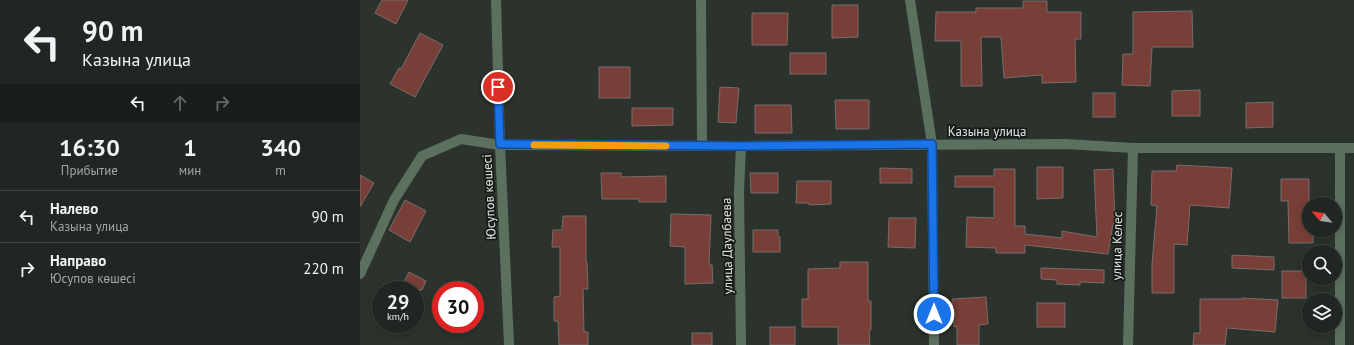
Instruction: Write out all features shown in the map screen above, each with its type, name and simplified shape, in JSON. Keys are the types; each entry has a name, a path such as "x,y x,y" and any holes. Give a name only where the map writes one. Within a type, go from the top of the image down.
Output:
{"street":[{"name":"Юсупов көшесі","path":"496,0 500,144 509,345"},
{"path":"701,0 702,146"},
{"path":"910,0 932,144 934,345"},
{"name":"Казына улица","path":"360,274 394,200 422,156 461,139 500,144 702,146 1066,144 1132,148 1354,148"},
{"name":"улица Даулбаева","path":"740,146 740,345"},
{"name":"улица Келес","path":"1128,345 1132,148"},
{"path":"1340,148 1340,345"}],"building":[{"path":"382,0 408,0 396,24 375,13"},
{"path":"1023,1 1047,1 1047,12 1081,12 1081,39 1075,39 1076,82 1042,83 1042,75 1004,78 1001,37 981,37 982,86 961,86 961,41 935,41 936,12 976,12 976,8 1023,8"},
{"path":"832,5 858,5 858,37 832,38"},
{"path":"1192,11 1193,47 1152,47 1150,86 1122,85 1123,54 1133,54 1133,12"},
{"path":"752,13 788,13 787,45 752,45"},
{"path":"420,33 443,45 415,97 390,84 399,68 401,69"},
{"path":"790,53 826,53 826,74 790,74"},
{"path":"599,67 630,67 630,98 599,98"},
{"path":"720,87 739,88 736,123 718,122"},
{"path":"1200,90 1200,116 1172,116 1172,91"},
{"path":"1093,93 1115,93 1115,117 1093,117"},
{"path":"835,100 869,100 869,129 836,129"},
{"path":"1273,102 1273,127 1246,128 1246,103"},
{"path":"755,105 791,105 792,133 755,133"},
{"path":"632,108 673,108 673,125 632,126"},
{"path":"1177,165 1232,168 1229,208 1190,205 1187,245 1174,244 1174,293 1152,293 1152,264 1157,206 1151,205 1152,171 1176,171"},
{"path":"1037,167 1063,167 1063,198 1037,199"},
{"path":"880,168 912,169 912,183 880,183"},
{"path":"994,169 1015,169 1015,226 1025,226 1025,234 1062,238 1062,231 1097,237 1094,170 1113,169 1115,224 1113,224 1108,254 1025,245 1025,253 996,253 996,248 966,247 967,217 994,218 994,187 955,187 955,176 994,176"},
{"path":"601,173 621,173 621,177 666,176 666,202 639,202 639,199 602,199"},
{"path":"750,173 778,173 778,193 751,193"},
{"path":"360,175 374,183 360,207"},
{"path":"1281,179 1309,179 1309,197 1302,197 1302,237 1313,237 1313,243 1289,243 1288,201 1281,201"},
{"path":"797,181 831,181 831,204 809,205 809,203 796,203"},
{"path":"405,200 426,211 410,242 389,230"},
{"path":"671,214 711,215 709,265 712,265 713,283 685,284 685,247 670,246"},
{"path":"563,216 586,216 586,262 588,289 583,289 584,332 588,332 588,345 559,345 558,321 554,321 554,297 560,296 560,247 552,247 553,230 562,230"},
{"path":"889,218 916,218 915,248 888,247"},
{"path":"753,230 778,230 778,237 780,237 780,252 753,252"},
{"path":"1232,255 1274,257 1274,270 1232,268"},
{"path":"840,262 868,262 868,301 871,301 871,330 869,330 870,345 838,345 838,327 802,327 802,299 808,299 808,269 840,268"},
{"path":"1041,268 1104,270 1104,283 1080,282 1080,285 1057,284 1057,280 1041,279"},
{"path":"1282,271 1302,271 1302,285 1306,285 1306,293 1302,293 1302,298 1282,298"},
{"path":"409,272 426,281 424,286 424,281 404,281"},
{"path":"986,297 988,324 979,325 979,345 957,345 957,326 954,327 952,299"},
{"path":"1242,298 1278,300 1275,332 1227,328 1225,345 1193,345 1194,333 1200,333 1200,299"},
{"path":"1037,303 1065,303 1065,327 1037,327"},
{"path":"770,327 795,327 795,345 770,345"},
{"path":"692,333 712,333 712,345 692,345"}],"slow traffic":[{"path":"534,145 666,146"}],"route":[{"path":"498,87 500,144 740,146 932,144 934,314"}]}
